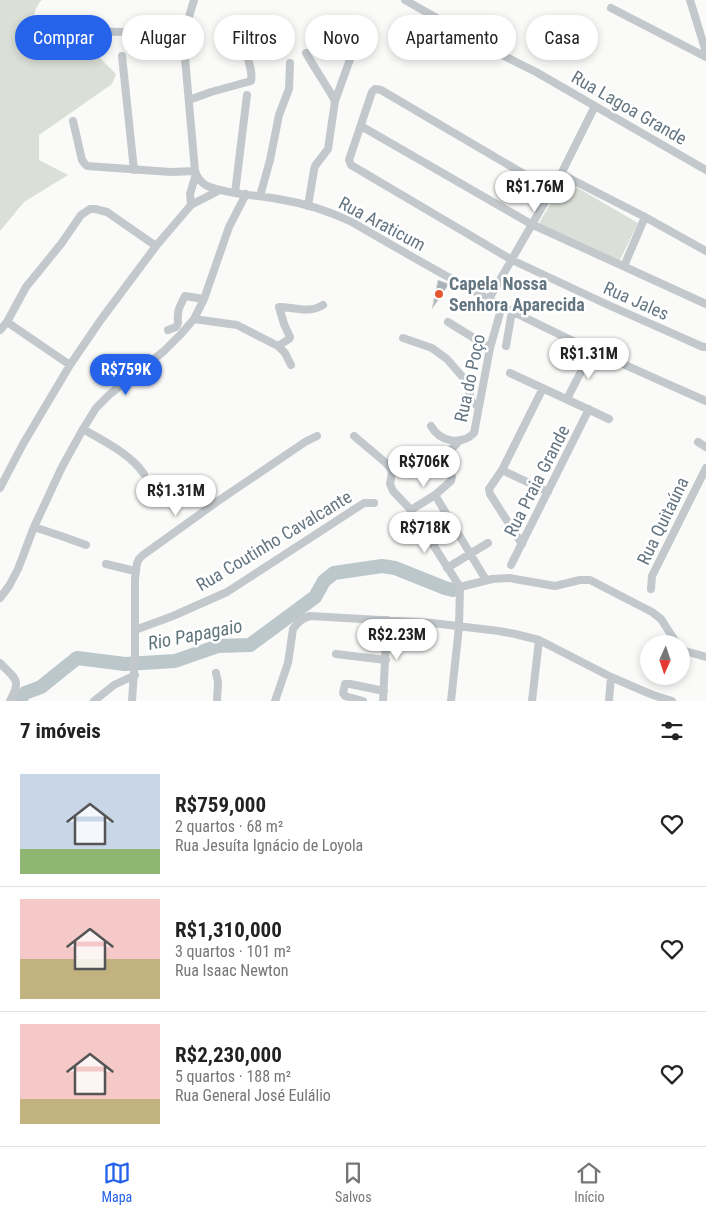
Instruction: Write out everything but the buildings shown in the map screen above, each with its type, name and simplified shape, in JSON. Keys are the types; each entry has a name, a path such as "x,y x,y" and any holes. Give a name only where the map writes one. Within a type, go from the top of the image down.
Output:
{"street":[{"path":"189,15 194,0"},
{"name":"Rua Lagoa Grande","path":"405,0 536,72 706,170"},
{"path":"690,0 706,52"},
{"path":"611,8 706,57"},
{"path":"122,60 134,170"},
{"path":"185,60 195,172 190,194 191,204"},
{"path":"189,100 251,81 248,60"},
{"path":"310,60 335,101"},
{"path":"308,206 314,170 328,149 335,101 350,60"},
{"path":"260,196 270,160 279,115 289,89 290,63"},
{"path":"551,190 378,89 372,92 361,126 532,224 706,304"},
{"path":"235,193 247,95"},
{"path":"489,299 561,174 595,106"},
{"path":"73,121 82,160 85,164 134,170 195,172"},
{"name":"Rua Jales","path":"361,126 349,162 351,165 512,260 606,304 703,347 706,346"},
{"name":"Rua Araticum","path":"195,172 208,187 235,193 282,199 348,220 502,306 592,350 706,401"},
{"path":"561,174 706,251"},
{"path":"0,488 23,444 70,365 100,321 156,246 191,204 220,190"},
{"path":"0,598 18,569 34,527 62,466 96,408 103,400 164,351 194,319 204,299 229,227 246,194"},
{"path":"0,330 7,322 26,287 61,244 81,215 90,209 107,212 156,246"},
{"path":"624,266 645,217"},
{"path":"168,330 176,327 178,323 178,310 185,296 204,299"},
{"path":"278,346 290,337 279,307 300,310 318,308 323,305"},
{"name":"Rua do Poço","path":"431,426 435,432 446,440 452,441 460,440 474,433 490,348 502,306"},
{"path":"506,346 512,310"},
{"path":"194,319 237,325 278,346 285,353 291,365"},
{"path":"7,322 70,365"},
{"path":"448,322 490,348"},
{"path":"403,338 432,348 447,359 466,381 472,402 478,407"},
{"path":"567,399 592,350"},
{"path":"510,373 610,419"},
{"path":"522,544 490,494 489,489 502,470 543,388"},
{"name":"Rua Praia Grande","path":"511,565 589,409"},
{"path":"83,429 119,451 135,463 144,474"},
{"path":"132,701 136,630 134,609 135,571 139,558 156,544 305,442 317,436"},
{"path":"354,436 386,463 392,473 390,484 396,494 411,510 460,587 459,627 451,701"},
{"path":"411,510 435,495 452,479 450,473 454,464 448,453 460,440"},
{"path":"698,442 706,447"},
{"name":"Rua Quitaúna","path":"651,589 654,570 706,468"},
{"path":"502,470 548,492"},
{"path":"435,495 486,580"},
{"name":"Rua Coutinho Cavalcante","path":"136,630 227,592 364,503 374,503"},
{"path":"34,527 86,545"},
{"path":"447,568 488,543"},
{"path":"106,564 135,571"},
{"path":"460,587 486,580 508,578 554,586 580,580 590,580 658,616 671,635"},
{"path":"276,701 288,663 293,630 302,619 310,616 432,623 499,631 539,640 611,677 653,696 672,701"},
{"path":"383,701 387,620"},
{"path":"532,701 539,640"},
{"path":"690,652 706,657"},
{"path":"336,654 386,660"},
{"path":"0,663 16,680 17,685 10,701"},
{"path":"94,701 114,685 135,672"},
{"path":"216,674 218,682 216,701"},
{"path":"609,701 611,677"},
{"path":"363,701 344,695 345,684 384,691"}],"shaded area":[{"path":"0,0 42,0 38,4 34,15 15,15 15,60 102,60 116,74 112,84 39,135 39,160 68,175 24,202 0,231"},
{"path":"564,180 638,223 619,262 538,225"}],"waterway":[{"name":"Rio Papagaio","path":"18,701 25,693 41,687 77,658 125,664 175,661 218,646 250,645 315,597 324,581 334,573 382,566 395,568 453,590"}],"place":[{"name":"Capela Nossa Senhora Aparecida","path":"439,294"}]}
